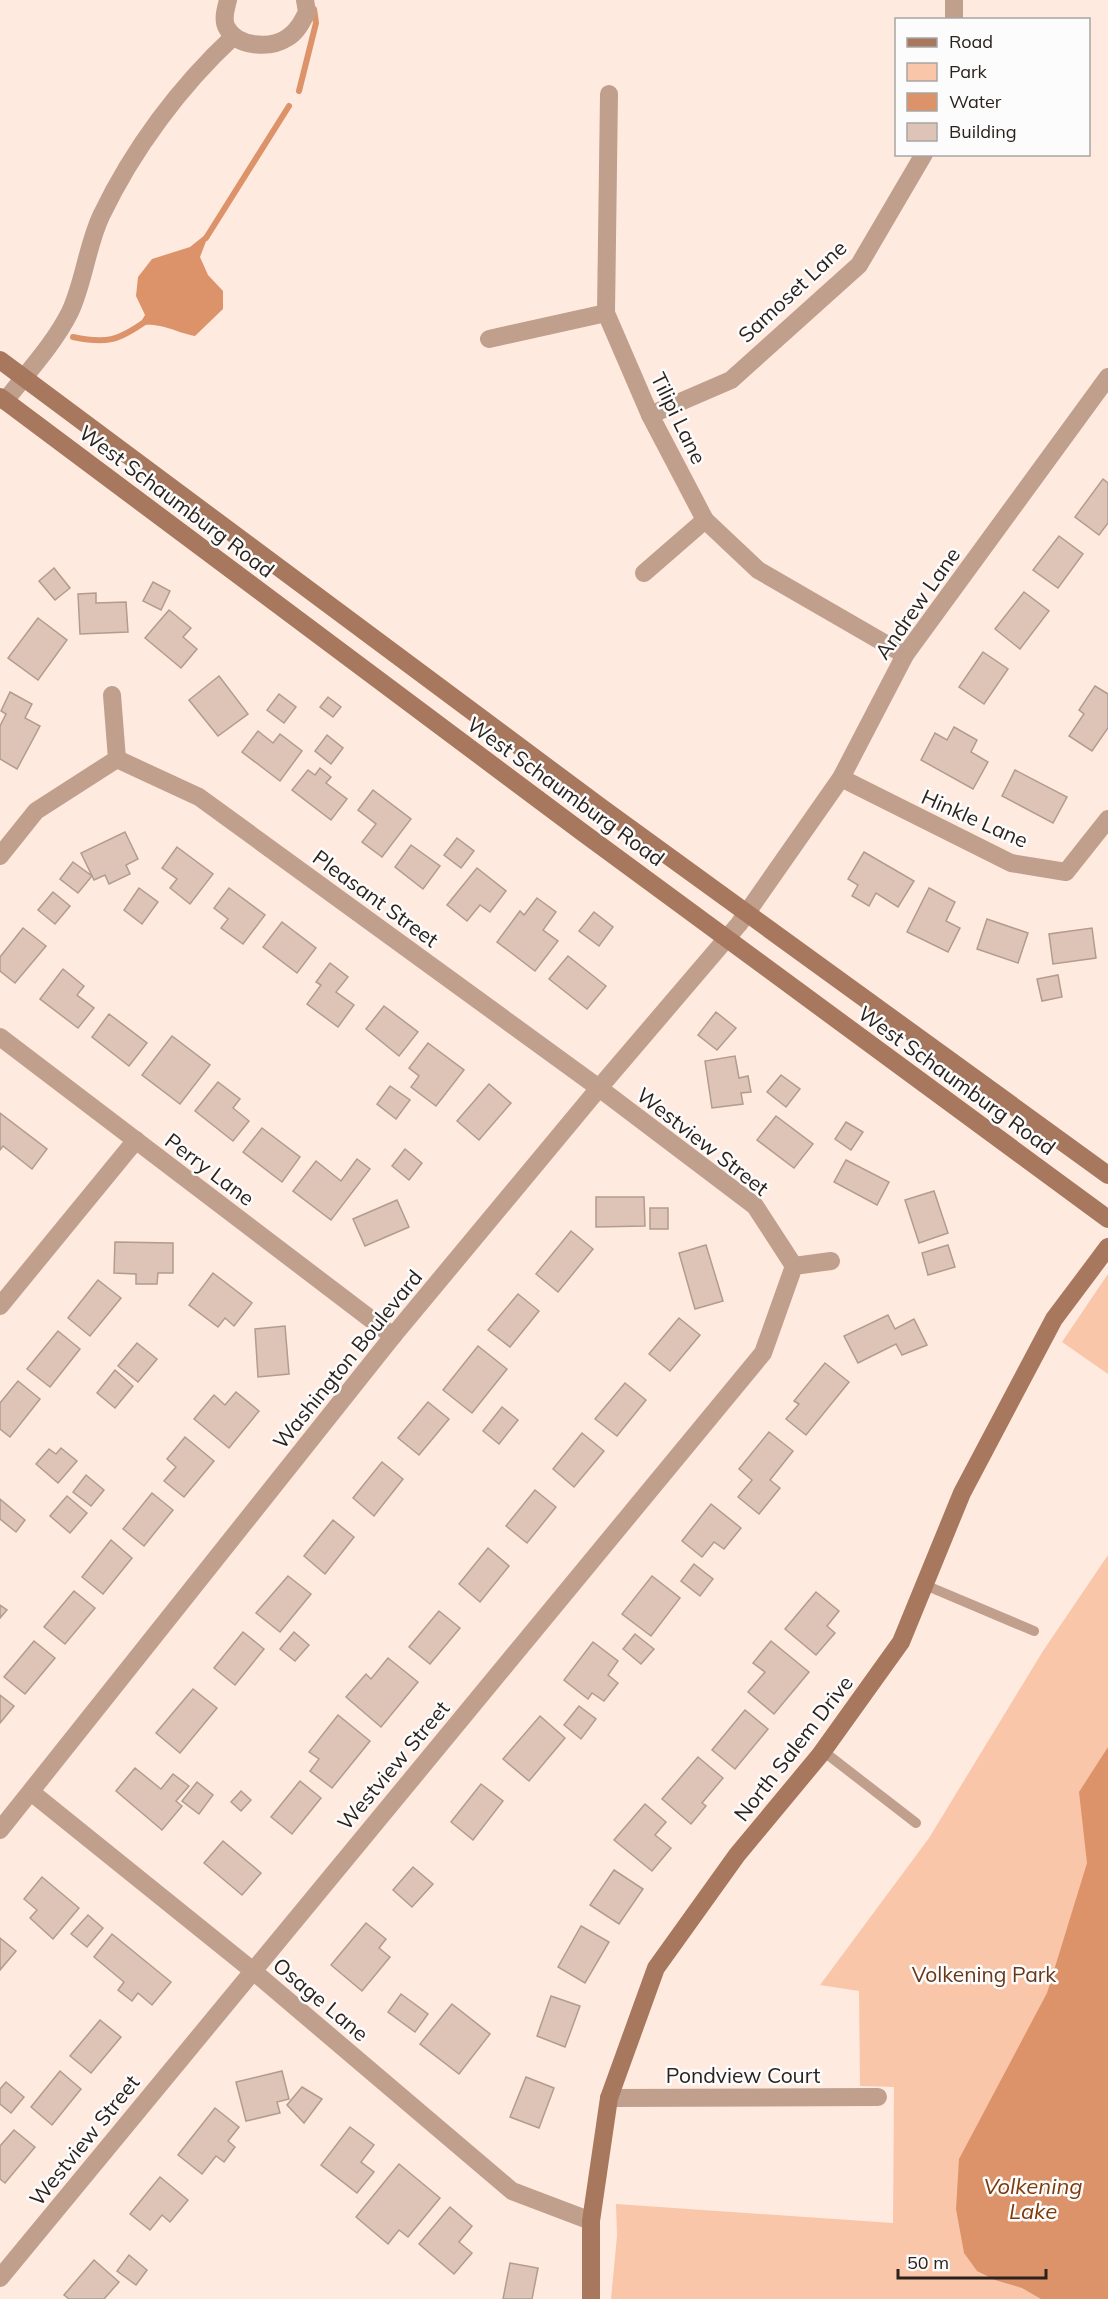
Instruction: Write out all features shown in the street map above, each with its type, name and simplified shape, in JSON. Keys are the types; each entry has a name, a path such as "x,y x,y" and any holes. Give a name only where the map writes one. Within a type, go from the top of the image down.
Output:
{"main road":[{"name":"West Schaumburg Road","path":"0,360 743,919 1108,1175"},
{"name":"West Schaumburg Road","path":"3,399 1108,1219"},
{"name":"North Salem Drive","path":"591,2299 591,2221 609,2098 657,1968 737,1855 824,1750 902,1642 962,1493 1054,1319 1108,1247"}],"street":[{"path":"228,0 225,15 226,27 234,36 255,44 281,42 290,37 302,23 307,12 304,0"},
{"path":"954,0 954,18"},
{"path":"3,399 24,377 70,311 93,235 134,159 164,114 198,72 234,36"},
{"name":"Tilipi Lane","path":"609,94 606,313 650,415 705,520 758,570 904,655"},
{"name":"Samoset Lane","path":"650,415 731,380 859,265 923,156"},
{"path":"489,339 606,313"},
{"name":"Andrew Lane","path":"743,919 841,778 904,655 1108,377"},
{"path":"644,573 705,520"},
{"path":"0,856 36,811 117,759 112,695"},
{"name":"Pleasant Street","path":"117,759 199,797 599,1088"},
{"name":"Hinkle Lane","path":"841,778 1011,863 1066,872 1108,819"},
{"name":"Washington Boulevard","path":"0,1830 393,1336 743,919"},
{"name":"Perry Lane","path":"0,1037 393,1336"},
{"name":"Westview Street","path":"0,2278 763,1353 794,1266 755,1206 599,1088"},
{"path":"0,1305 136,1140"},
{"path":"794,1266 831,1261"},
{"name":"Osage Lane","path":"31,1792 252,1970 512,2191 591,2221"},
{"name":"Pondview Court","path":"609,2098 878,2097"}],"lane":[{"path":"925,1585 1034,1631"},
{"path":"824,1750 916,1823"}],"green space":[{"path":"1108,1274 1108,1374 1062,1342"},
{"name":"Volkening Park","path":"1108,1555 1108,2299 611,2299 617,2236 616,2204 893,2223 894,2087 860,2086 859,1991 820,1985 929,1838 1043,1651"}],"water":[{"path":"210,231 200,257 208,275 223,291 223,309 195,336 162,326 139,325 145,315 136,296 138,277 152,259 190,247"},
{"name":"Volkening Lake","path":"1108,1747 1108,2299 1041,2299 1022,2288 995,2280 977,2271 964,2253 956,2209 959,2159 1047,1993 1087,1863 1079,1792"}],"building":[{"path":"1103,479 1108,483 1108,523 1099,535 1075,517"},
{"path":"1059,536 1083,554 1058,588 1033,570"},
{"path":"54,568 70,588 55,600 39,581"},
{"path":"153,582 170,591 161,610 143,601"},
{"path":"1024,592 1049,611 1020,649 995,629"},
{"path":"96,593 96,603 126,602 128,632 80,634 78,594"},
{"path":"169,610 191,628 183,637 197,649 181,668 145,638"},
{"path":"38,618 67,640 38,680 8,658"},
{"path":"983,652 1008,669 984,704 959,687"},
{"path":"219,676 248,714 218,736 189,700"},
{"path":"1095,686 1108,694 1108,728 1092,751 1069,736 1084,714 1079,710"},
{"path":"10,692 32,704 25,718 40,726 17,769 0,759 0,726 6,714 1,711"},
{"path":"279,694 296,707 284,723 267,710"},
{"path":"328,697 341,707 333,717 320,707"},
{"path":"954,727 977,740 971,752 988,762 973,789 921,760 935,733 947,740"},
{"path":"258,731 273,743 280,734 302,751 280,781 242,752"},
{"path":"327,735 343,748 331,764 315,751"},
{"path":"320,768 331,777 326,783 347,799 331,820 292,790 308,770 315,775"},
{"path":"1015,770 1067,797 1053,823 1002,796"},
{"path":"373,790 411,819 382,857 362,842 376,824 358,810"},
{"path":"125,832 138,859 126,865 130,874 109,884 105,875 94,880 81,853"},
{"path":"457,838 474,851 461,868 444,855"},
{"path":"411,845 440,866 423,889 395,867"},
{"path":"177,847 213,874 190,904 170,888 177,879 162,868"},
{"path":"864,852 914,881 898,907 876,893 869,906 852,896 858,885 848,879"},
{"path":"73,862 92,876 78,893 60,879"},
{"path":"477,868 506,891 490,912 480,905 467,921 447,905"},
{"path":"139,888 158,902 142,924 124,910"},
{"path":"229,888 265,915 243,944 221,928 228,919 214,908"},
{"path":"929,888 955,902 946,921 960,928 948,952 907,932"},
{"path":"53,892 70,906 55,924 38,910"},
{"path":"537,898 556,912 543,930 558,941 535,971 497,942 520,911 524,915"},
{"path":"594,912 613,927 599,946 579,931"},
{"path":"987,919 1028,933 1018,963 977,949"},
{"path":"282,922 316,948 297,973 263,947"},
{"path":"23,928 46,946 15,983 0,971 0,957"},
{"path":"1092,928 1096,958 1053,964 1049,934"},
{"path":"568,956 606,986 587,1009 549,979"},
{"path":"330,963 348,977 336,992 354,1005 338,1027 307,1004 321,985 316,982"},
{"path":"63,969 84,986 77,995 94,1008 78,1028 40,999"},
{"path":"1058,975 1062,997 1042,1001 1037,979"},
{"path":"384,1006 418,1032 399,1056 366,1029"},
{"path":"716,1012 736,1028 717,1050 698,1035"},
{"path":"109,1014 147,1043 129,1066 92,1037"},
{"path":"172,1036 210,1065 180,1104 142,1075"},
{"path":"428,1043 464,1070 436,1106 411,1087 419,1076 409,1068"},
{"path":"735,1056 739,1078 748,1076 751,1092 741,1093 743,1104 712,1108 705,1061"},
{"path":"781,1075 800,1089 786,1107 767,1092"},
{"path":"218,1082 240,1099 233,1108 249,1121 233,1141 195,1111"},
{"path":"489,1084 511,1103 479,1140 457,1121"},
{"path":"390,1086 410,1100 396,1119 377,1104"},
{"path":"0,1113 47,1149 32,1169 3,1146 0,1150"},
{"path":"776,1116 813,1144 794,1168 757,1140"},
{"path":"846,1122 863,1132 851,1150 835,1139"},
{"path":"262,1128 300,1157 282,1182 243,1152"},
{"path":"405,1149 422,1163 409,1180 392,1166"},
{"path":"357,1159 370,1169 331,1220 293,1191 316,1161 341,1181"},
{"path":"846,1160 889,1182 877,1205 834,1182"},
{"path":"934,1191 948,1233 919,1243 905,1200"},
{"path":"596,1197 644,1197 645,1226 596,1227"},
{"path":"397,1200 409,1227 365,1246 353,1219"},
{"path":"650,1208 668,1208 668,1229 650,1229"},
{"path":"571,1231 593,1249 558,1292 536,1274"},
{"path":"115,1242 173,1243 173,1273 158,1273 157,1284 136,1284 136,1274 114,1273"},
{"path":"706,1245 723,1301 695,1309 679,1253"},
{"path":"948,1245 955,1267 928,1275 922,1253"},
{"path":"213,1273 252,1303 234,1326 225,1318 218,1327 189,1305"},
{"path":"98,1280 121,1298 90,1336 68,1318"},
{"path":"518,1294 539,1311 510,1347 488,1330"},
{"path":"888,1315 895,1329 914,1319 927,1345 902,1355 896,1344 858,1363 844,1336"},
{"path":"679,1318 700,1335 670,1371 649,1354"},
{"path":"285,1326 289,1374 258,1377 255,1329"},
{"path":"58,1331 80,1349 50,1387 27,1369"},
{"path":"137,1343 157,1359 138,1382 118,1366"},
{"path":"478,1346 507,1369 472,1413 443,1390"},
{"path":"825,1363 849,1382 806,1435 786,1419 799,1404 794,1401"},
{"path":"115,1370 133,1386 115,1408 97,1393"},
{"path":"18,1381 40,1399 10,1437 0,1429 0,1403"},
{"path":"625,1383 646,1400 617,1436 595,1419"},
{"path":"236,1392 259,1411 229,1448 194,1419 214,1395 225,1405"},
{"path":"428,1402 449,1419 419,1455 398,1438"},
{"path":"502,1407 518,1420 499,1444 483,1431"},
{"path":"769,1432 793,1451 770,1480 780,1488 759,1514 738,1497 752,1480 739,1469"},
{"path":"582,1433 604,1451 574,1487 553,1469"},
{"path":"185,1437 214,1461 184,1497 164,1481 176,1467 167,1459"},
{"path":"61,1448 77,1461 58,1483 36,1464 49,1449 56,1454"},
{"path":"382,1462 403,1479 374,1516 353,1498"},
{"path":"86,1475 104,1490 91,1506 73,1492"},
{"path":"535,1490 556,1507 527,1543 506,1526"},
{"path":"152,1493 173,1510 144,1546 123,1529"},
{"path":"67,1496 87,1513 70,1533 50,1516"},
{"path":"0,1499 25,1520 16,1532 0,1519"},
{"path":"711,1504 741,1528 724,1549 714,1542 702,1557 682,1541"},
{"path":"333,1520 354,1537 325,1574 304,1556"},
{"path":"111,1540 132,1558 103,1594 82,1577"},
{"path":"488,1548 509,1566 480,1602 459,1584"},
{"path":"694,1564 713,1579 700,1596 681,1581"},
{"path":"288,1576 311,1594 280,1632 256,1613"},
{"path":"652,1576 680,1598 651,1636 622,1614"},
{"path":"74,1591 95,1608 65,1644 44,1627"},
{"path":"816,1592 839,1611 827,1626 835,1633 816,1655 785,1629"},
{"path":"0,1605 7,1610 0,1618"},
{"path":"439,1611 460,1628 430,1664 409,1647"},
{"path":"243,1632 264,1649 235,1685 214,1668"},
{"path":"294,1632 309,1645 295,1661 280,1649"},
{"path":"635,1634 654,1649 641,1664 623,1649"},
{"path":"34,1641 55,1658 25,1694 4,1677"},
{"path":"771,1641 809,1672 774,1714 748,1692 765,1672 753,1663"},
{"path":"593,1642 618,1661 608,1675 618,1683 604,1701 592,1693 588,1699 564,1680"},
{"path":"388,1658 418,1682 381,1727 346,1697 366,1674 371,1679"},
{"path":"193,1689 217,1708 180,1753 156,1733"},
{"path":"0,1695 14,1706 0,1723"},
{"path":"579,1706 596,1719 581,1739 564,1725"},
{"path":"745,1710 768,1729 735,1769 712,1750"},
{"path":"338,1715 370,1741 332,1788 310,1771 319,1759 309,1752"},
{"path":"540,1716 565,1738 529,1781 503,1759"},
{"path":"698,1757 723,1778 702,1803 706,1806 691,1824 662,1799"},
{"path":"135,1768 161,1789 173,1774 189,1786 176,1801 182,1806 162,1830 116,1791"},
{"path":"300,1781 321,1798 292,1834 271,1817"},
{"path":"197,1782 213,1795 199,1814 182,1801"},
{"path":"481,1784 503,1801 473,1840 451,1822"},
{"path":"241,1791 251,1800 241,1811 231,1802"},
{"path":"645,1804 666,1822 655,1835 671,1848 652,1871 614,1840"},
{"path":"223,1841 261,1873 242,1895 204,1863"},
{"path":"413,1867 433,1884 412,1907 393,1890"},
{"path":"614,1870 643,1889 619,1924 590,1905"},
{"path":"42,1877 79,1908 53,1939 30,1918 37,1910 24,1899"},
{"path":"88,1915 103,1928 87,1947 71,1934"},
{"path":"366,1923 386,1939 379,1948 390,1957 362,1991 331,1965"},
{"path":"581,1926 609,1942 585,1983 558,1967"},
{"path":"112,1934 171,1982 152,2005 138,1993 132,2001 118,1990 124,1982 94,1957"},
{"path":"0,1938 16,1951 0,1970"},
{"path":"401,1994 428,2014 415,2032 388,2012"},
{"path":"551,1996 580,2006 565,2047 537,2036"},
{"path":"452,2004 490,2034 459,2074 420,2044"},
{"path":"100,2020 121,2037 91,2073 70,2056"},
{"path":"60,2071 81,2089 52,2125 31,2107"},
{"path":"282,2071 289,2099 277,2102 280,2113 246,2121 236,2082"},
{"path":"526,2077 554,2088 539,2128 510,2117"},
{"path":"6,2082 24,2097 11,2113 0,2104 0,2089"},
{"path":"302,2087 322,2099 304,2123 287,2105"},
{"path":"215,2108 239,2127 228,2141 235,2147 224,2162 216,2156 202,2174 178,2155"},
{"path":"350,2127 374,2145 361,2162 374,2172 357,2193 321,2165"},
{"path":"14,2130 35,2147 5,2183 0,2179 0,2146"},
{"path":"399,2164 440,2198 408,2237 399,2230 388,2244 356,2217"},
{"path":"160,2177 188,2200 170,2222 162,2215 150,2230 130,2214"},
{"path":"450,2207 472,2226 459,2242 472,2253 454,2274 419,2244"},
{"path":"129,2255 147,2270 136,2285 117,2271"},
{"path":"94,2260 119,2282 104,2299 69,2299 64,2295"},
{"path":"510,2263 538,2268 532,2299 503,2299"}],"waterway":[{"path":"299,91 316,23 314,9"},
{"path":"206,238 289,106"},
{"path":"73,337 94,340 111,339 127,333 146,321"}]}
